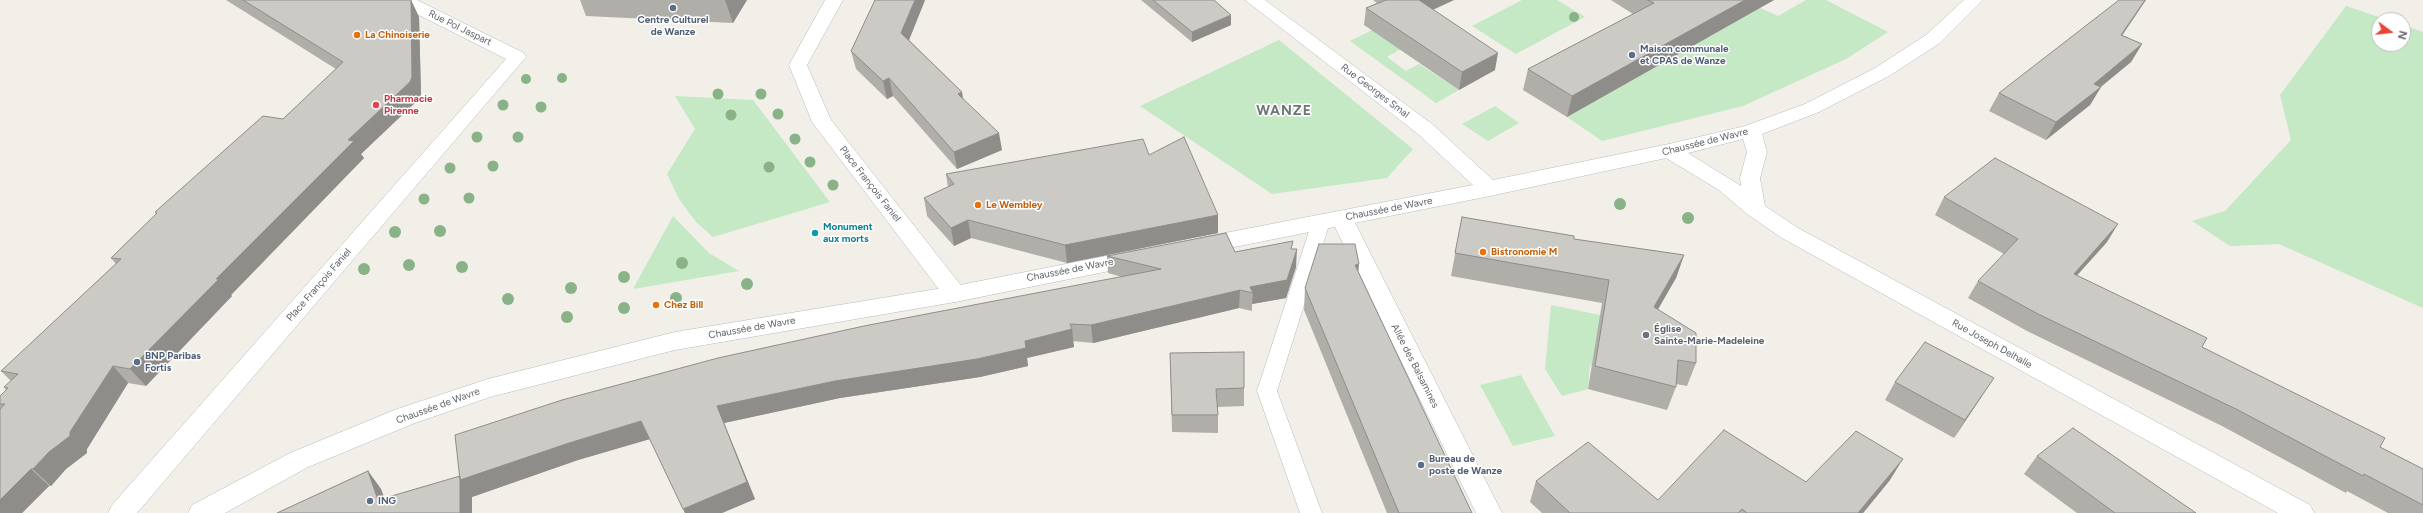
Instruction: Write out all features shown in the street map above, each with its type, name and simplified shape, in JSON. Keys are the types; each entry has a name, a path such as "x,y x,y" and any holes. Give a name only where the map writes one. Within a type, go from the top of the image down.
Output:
{"street":[{"name":"Rue Pol Jaspart","path":"403,0 517,56"},
{"name":"Place François Faniel","path":"834,0 798,65 822,122 955,294"},
{"name":"Rue Georges Smal","path":"1254,0 1425,129 1490,189"},
{"name":"Chaussée de Wavre","path":"1181,249 1490,189 1669,151 1751,131 1812,108 1882,72 1933,39 1974,0"},
{"name":"Place François Faniel","path":"121,513 517,56"},
{"path":"1751,131 1756,152 1750,178 1755,210"},
{"name":"Rue Joseph Delhalle","path":"1669,151 1726,184 1755,210 1790,233 2301,513"},
{"name":"Allée des Balsamines","path":"1331,220 1490,513"},
{"name":"Chaussée de Wavre","path":"201,513 299,460 406,416 488,388 675,341 955,294 1157,254"}],"lane":[{"path":"1311,513 1267,392 1331,220"}],"green space":[{"path":"1522,0 1557,0 1585,17 1516,54 1472,26"},
{"path":"1806,0 1826,0 1888,32 1846,59 1743,106 1602,141 1567,117 1760,8 1778,16"},
{"path":"2346,6 2371,14 2371,52 2411,52 2411,28 2423,32 2423,308 2279,244 2230,246 2192,221 2225,211 2291,140 2280,95"},
{"path":"1372,30 1401,49 1387,57 1406,71 1419,64 1459,90 1436,103 1350,41"},
{"path":"1279,40 1413,149 1387,178 1272,194 1140,106"},
{"path":"675,96 753,100 830,202 713,237 696,222 679,199 667,174 695,129"},
{"path":"1495,106 1519,123 1488,141 1462,124"},
{"path":"673,216 709,253 739,271 633,289"},
{"path":"1551,305 1605,316 1601,367 1590,365 1588,389 1562,396 1545,369"},
{"path":"1521,375 1555,436 1513,446 1480,385"}],"building":[{"path":"243,0 411,0 412,77 410,82 348,140 354,141 216,279 219,279 130,369 113,366 70,432 70,436 49,452 0,500 0,409 5,404 0,404 0,396 8,388 4,387 18,374 1,371 121,259 111,258 157,213 155,212 263,116 283,119 343,62"},
{"path":"875,0 915,0 901,33 962,92 958,94 999,133 954,152 889,78 883,81 851,51"},
{"path":"1153,0 1214,0 1231,15 1192,32"},
{"path":"1386,0 1419,0 1498,53 1462,72 1366,8"},
{"path":"1648,0 1745,0 1572,96 1528,69 1654,3"},
{"path":"2119,0 2145,0 2121,35 2142,44 2094,84 2101,87 2056,122 1999,93"},
{"path":"1184,137 1218,215 1065,245 968,220 951,228 924,198 954,184 946,174 1143,139 1149,155"},
{"path":"1995,158 2118,224 2074,274 2207,338 2202,347 2385,438 2380,447 2423,469 2423,505 2364,474 2363,476 2236,409 2038,314 1978,281 2018,239 1944,197"},
{"path":"1462,217 1574,236 1574,239 1684,255 1654,307 1696,333 1696,363 1678,360 1676,387 1595,366 1609,280 1455,253"},
{"path":"1226,233 1235,252 1293,241 1291,249 1297,249 1287,280 1250,287 1253,293 1240,290 1091,325 1070,324 1072,329 1025,341 1026,348 977,359 835,381 717,406 747,482 683,509 641,421 569,443 460,480 455,435 562,400 718,358 864,326 1161,269 1107,256"},
{"path":"1319,244 1355,244 1359,264 1355,265 1472,513 1399,513 1305,288"},
{"path":"1925,342 1994,378 1965,420 1895,382"},
{"path":"1244,352 1244,388 1216,389 1218,415 1172,415 1170,353"},
{"path":"2073,428 2196,513 2115,513 2037,456"},
{"path":"1724,430 1806,482 1856,431 1903,459 1858,513 1747,513 1742,509 1738,513 1570,513 1536,481 1588,442 1658,500"},
{"path":"368,471 378,500 460,476 460,513 277,513"}],"place":[{"name":"Centre Culturel de Wanze","path":"673,8"},
{"name":"La Chinoiserie","path":"357,35"},
{"name":"Maison communale et CPAS de Wanze","path":"1632,55"},
{"name":"Pharmacie Pirenne","path":"376,105"},
{"name":"Le Wembley","path":"978,205"},
{"name":"Monument aux morts","path":"815,233"},
{"name":"Bistronomie M","path":"1483,252"},
{"name":"Chez Bill","path":"656,305"},
{"name":"Église Sainte-Marie-Madeleine","path":"1646,335"},
{"name":"BNP Paribas Fortis","path":"137,362"},
{"name":"Bureau de poste de Wanze","path":"1421,465"},
{"name":"ING","path":"370,501"}],"district":[{"name":"WANZE","path":"1284,111"}]}
